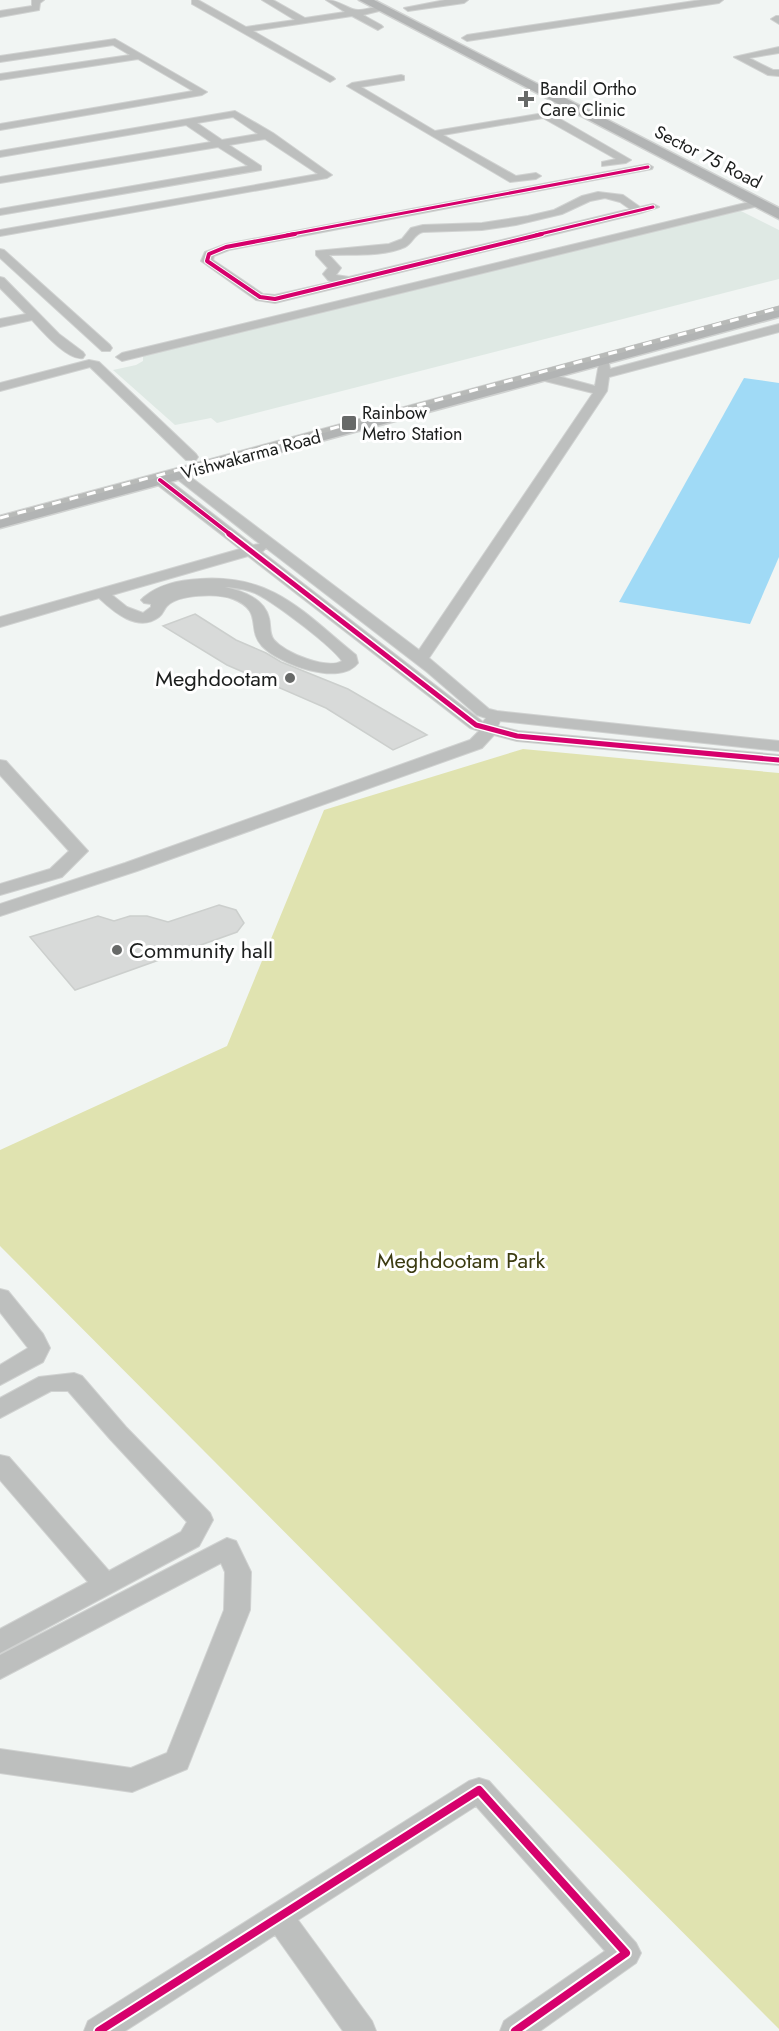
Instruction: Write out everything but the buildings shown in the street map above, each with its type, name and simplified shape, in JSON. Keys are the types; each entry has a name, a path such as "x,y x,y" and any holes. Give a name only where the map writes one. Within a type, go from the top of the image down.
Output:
{"street":[{"path":"0,14 36,8 36,1 40,0"},
{"path":"208,0 195,2 330,79"},
{"path":"266,0 304,21"},
{"path":"330,0 378,27"},
{"name":"Sector 75 Road","path":"365,0 390,8 576,109 779,214"},
{"path":"408,8 464,0"},
{"path":"467,38 719,0"},
{"path":"446,3 457,8"},
{"path":"245,30 390,8"},
{"path":"259,38 366,20 390,8"},
{"name":"Sector 75 Road","path":"390,8 408,8 779,198"},
{"path":"495,28 505,33"},
{"path":"534,37 551,32"},
{"path":"0,60 115,42 202,92 0,127"},
{"path":"779,50 739,57 771,73 779,73"},
{"path":"0,77 139,56"},
{"path":"0,67 12,75"},
{"path":"401,78 352,86 514,180 547,174"},
{"path":"433,134 576,109"},
{"path":"0,154 235,114 270,135 327,175 0,233"},
{"path":"544,114 626,160 570,170"},
{"path":"0,213 257,168 188,122"},
{"path":"0,180 270,135"},
{"path":"0,164 18,177"},
{"path":"648,167 226,247 209,254 207,261 260,297 275,299 653,207"},
{"path":"224,173 246,191"},
{"path":"350,281 332,278 329,274 335,268 320,253 338,249 394,247 406,241 415,230 444,225 482,226 559,212 579,200 595,196 620,198 633,203 637,211"},
{"path":"117,357 497,259 754,201"},
{"path":"0,377 117,357 754,201"},
{"path":"0,220 12,231"},
{"path":"476,249 497,259"},
{"path":"0,252 117,357 196,455"},
{"path":"0,268 15,265"},
{"path":"0,281 55,337 196,455"},
{"name":"Vishwakarma Road","path":"0,508 779,299"},
{"name":"Vishwakarma Road","path":"0,522 546,377 603,368 662,345 779,312"},
{"path":"0,323 36,316"},
{"path":"420,660 600,391 603,368 680,355 779,328"},
{"path":"662,345 680,355"},
{"path":"0,387 85,361 92,349 106,348"},
{"path":"546,377 600,391"},
{"path":"179,474 420,660 493,723 517,736 779,760"},
{"path":"160,480 476,725 493,723 779,746"},
{"path":"0,608 257,535"},
{"path":"0,622 271,545"},
{"path":"207,582 254,587 265,592 280,620 260,613 250,602 223,592 190,593 165,600 150,601 161,592 179,585 207,582"},
{"path":"102,593 129,616 142,617 154,614 159,608 128,586"},
{"path":"0,910 131,867 476,744 493,723"},
{"path":"0,765 79,851 56,873 0,890"},
{"path":"0,1297 39,1348 35,1356 0,1376"},
{"path":"0,1409 47,1383 74,1382 118,1433 201,1520 190,1539 104,1583 0,1642"},
{"path":"0,1464 104,1583"},
{"path":"0,1668 227,1548 238,1572 237,1610 177,1761 132,1780 0,1761"},
{"path":"99,2031 478,1790 626,1953 515,2031"},
{"path":"279,1917 361,2031"}],"shaded area":[{"path":"739,210 779,230 779,279 217,423 211,418 175,425 113,370 136,365 143,361 143,354"}],"green space":[{"name":"Meghdootam Park","path":"523,749 779,773 779,2029 0,1246 0,1150 227,1046 324,810"}],"water":[{"path":"744,378 779,383 779,557 750,624 619,602"}],"railway":[{"path":"0,518 779,308"}],"cycle path":[{"path":"648,167 226,247 209,254 207,261 260,297 275,299 653,207"},
{"path":"160,480 476,725 517,736 779,760"},
{"path":"99,2031 479,1790 626,1953 515,2031"}],"place":[{"name":"Bandil Ortho Care Clinic","path":"526,99"},
{"name":"Rainbow Metro Station","path":"349,423"},
{"name":"Meghdootam","path":"290,678"},
{"name":"Community hall","path":"117,950"}]}
